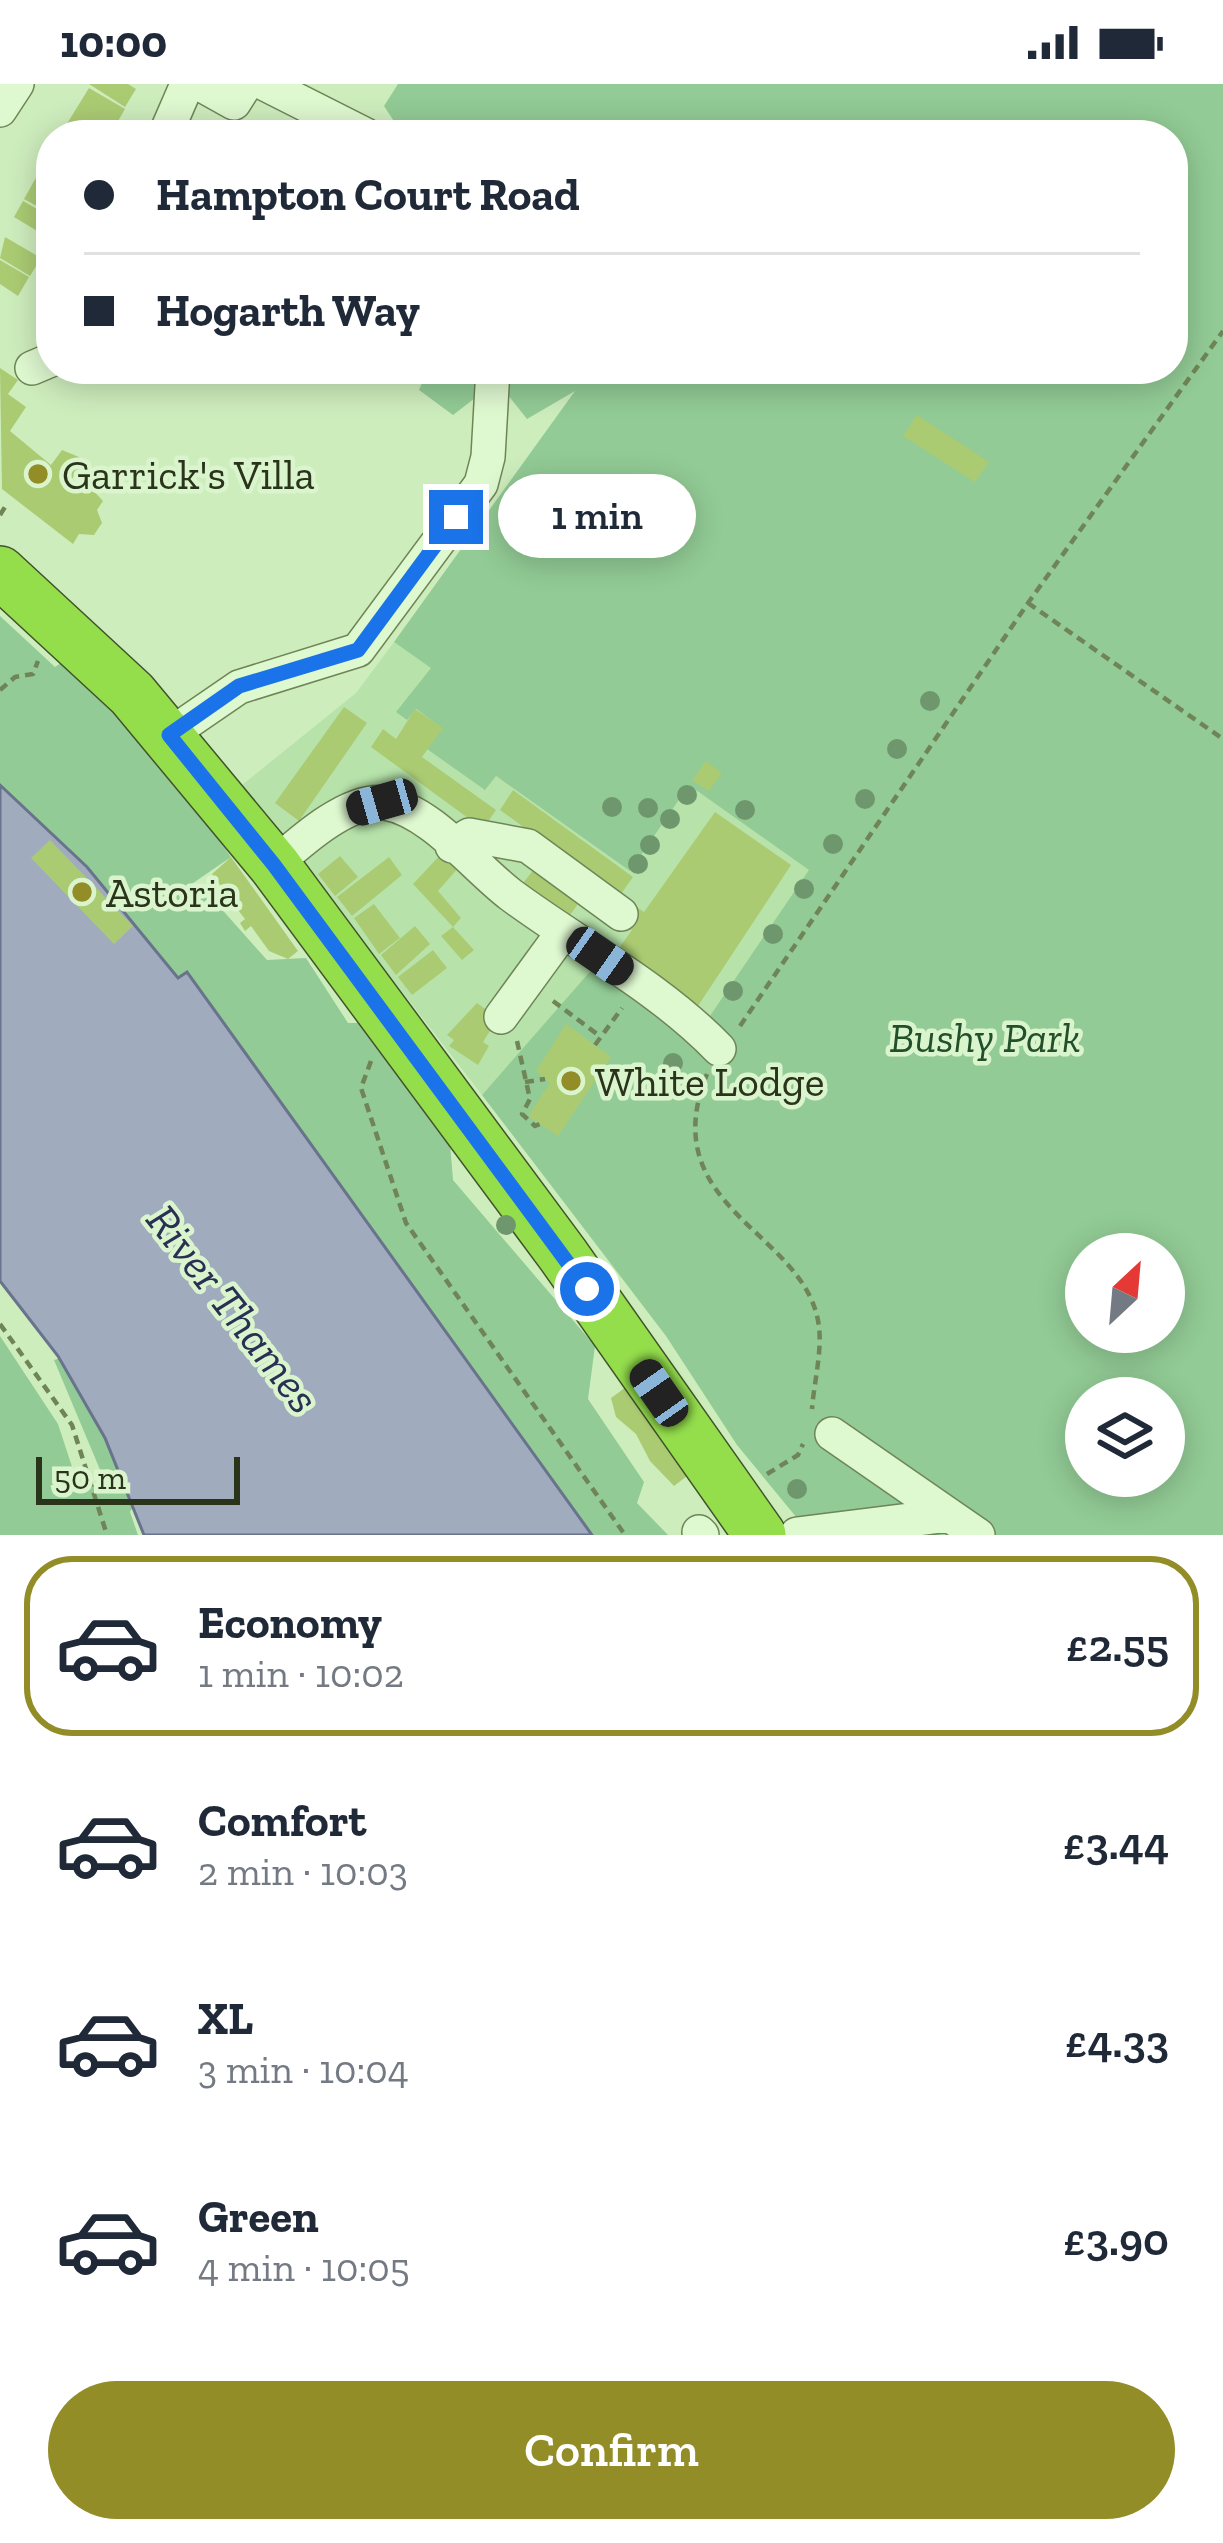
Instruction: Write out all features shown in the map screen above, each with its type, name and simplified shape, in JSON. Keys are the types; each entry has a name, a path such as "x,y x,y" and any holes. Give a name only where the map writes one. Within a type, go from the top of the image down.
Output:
{"highway":[{"path":"0,572 169,735 274,865 387,1016 723,1525"}],"street":[{"path":"0,110 17,84"},
{"path":"171,120 185,89 198,84 234,103 246,84"},
{"path":"266,84 337,120"},
{"path":"169,735 239,686 358,650 481,484 488,457 492,384"},
{"path":"274,865 351,811 382,802 413,814 563,932 690,1019 719,1049"},
{"path":"452,846 469,835 528,846 621,914"},
{"path":"501,1017 563,932"},
{"path":"821,1428 978,1535"},
{"path":"797,1534 949,1515"}],"path":[{"path":"1188,380 1223,332"},
{"path":"723,1525 821,1428 819,1324 797,1275 736,1219 704,1169 695,1119 719,1049 758,1012 1028,602 1185,384"},
{"path":"0,515 5,507"},
{"path":"1028,602 1223,739"},
{"path":"0,690 15,677 33,674 40,663"},
{"path":"526,982 601,1037"},
{"path":"595,1045 640,984"},
{"path":"387,1016 361,1088 406,1223 625,1535"},
{"path":"501,1017 516,1036 530,1099 522,1114 535,1126 539,1124"},
{"path":"525,1082 545,1079"},
{"path":"0,1324 72,1425 107,1535"}],"green space":[{"name":"Bushy Park","path":"398,84 1223,84 1223,1535 811,1535 737,1445 666,1336 482,1095 594,967 695,1038 809,870 689,785 630,871 496,776 485,790 427,749 442,728 416,709 407,720 396,712 431,668 394,642 575,391 527,419 499,384 1188,384 1188,120 393,120 384,106"},
{"name":"Bushy Park","path":"422,384 493,384 453,415 419,390"},
{"path":"0,616 55,667 64,661 87,684 173,780 231,857 180,892 202,887 267,960 306,958 348,1023 360,1023 450,1143 453,1180 595,1346 588,1399 644,1482 637,1503 668,1535 574,1535 552,1479 355,1204 342,1202 338,1182 188,973 178,978 87,867 0,785"},
{"path":"394,642 432,667 415,709 443,728 428,749 496,776 629,870 689,784 810,870 695,1039 594,968 482,1095 242,785 356,693"},
{"path":"0,1336 58,1424 79,1488 106,1484 54,1360 80,1352 147,1484 130,1512 138,1535 0,1535"}],"water":[{"name":"River Thames","path":"0,785 87,867 178,978 187,972 592,1535 144,1535 105,1438 58,1356 0,1281"}],"building":[{"path":"89,84 128,84 136,89 125,107"},
{"path":"89,88 125,109 119,120 69,120"},
{"path":"36,178 36,206 24,199"},
{"path":"23,201 36,208 36,230 14,217"},
{"path":"5,237 36,255 36,266 30,276 0,258"},
{"path":"0,260 29,277 18,296 0,284"},
{"name":"Garrick's Villa","path":"0,368 18,380 8,394 26,407 10,431 51,465 62,450 79,457 80,468 71,480 84,490 90,487 103,501 97,510 102,523 94,535 79,534 73,544 2,489"},
{"path":"917,415 989,462 975,482 903,436"},
{"path":"344,707 367,723 299,821 275,803"},
{"path":"415,709 443,728 422,757 496,810 483,829 371,747 383,729 396,739"},
{"path":"706,761 722,773 709,791 692,780"},
{"path":"513,790 633,877 619,897 500,810"},
{"path":"715,812 791,865 698,1006 617,951 632,930 626,925 638,908 644,912"},
{"name":"Astoria","path":"50,840 133,926 114,944 31,858"},
{"path":"443,852 459,867 438,891 461,918 453,927 413,884"},
{"path":"340,856 358,877 335,896 318,874"},
{"path":"231,857 298,951 288,959 269,951 251,926 245,931 240,923 245,919 226,895 221,899 217,894 223,889 212,874"},
{"path":"389,857 402,875 352,916 337,897"},
{"path":"535,868 580,901 565,922 519,888"},
{"path":"374,904 400,938 379,954 354,918"},
{"path":"415,926 430,944 396,975 381,955"},
{"path":"453,927 474,950 462,960 441,936"},
{"path":"433,950 447,968 412,995 398,977"},
{"path":"477,1003 498,1018 483,1042 489,1046 478,1065 449,1046 454,1040 447,1035"},
{"name":"White Lodge","path":"566,1024 611,1057 558,1136 528,1116 550,1083 536,1071"},
{"path":"629,1385 691,1473 674,1486 650,1461 636,1434 616,1417 611,1398"}],"place":[{"name":"Garrick's Villa","path":"38,474"},
{"name":"Astoria","path":"82,892"},
{"name":"White Lodge","path":"571,1081"}],"route":[{"path":"456,517 358,650 239,686 169,735 274,865 587,1289"}]}
